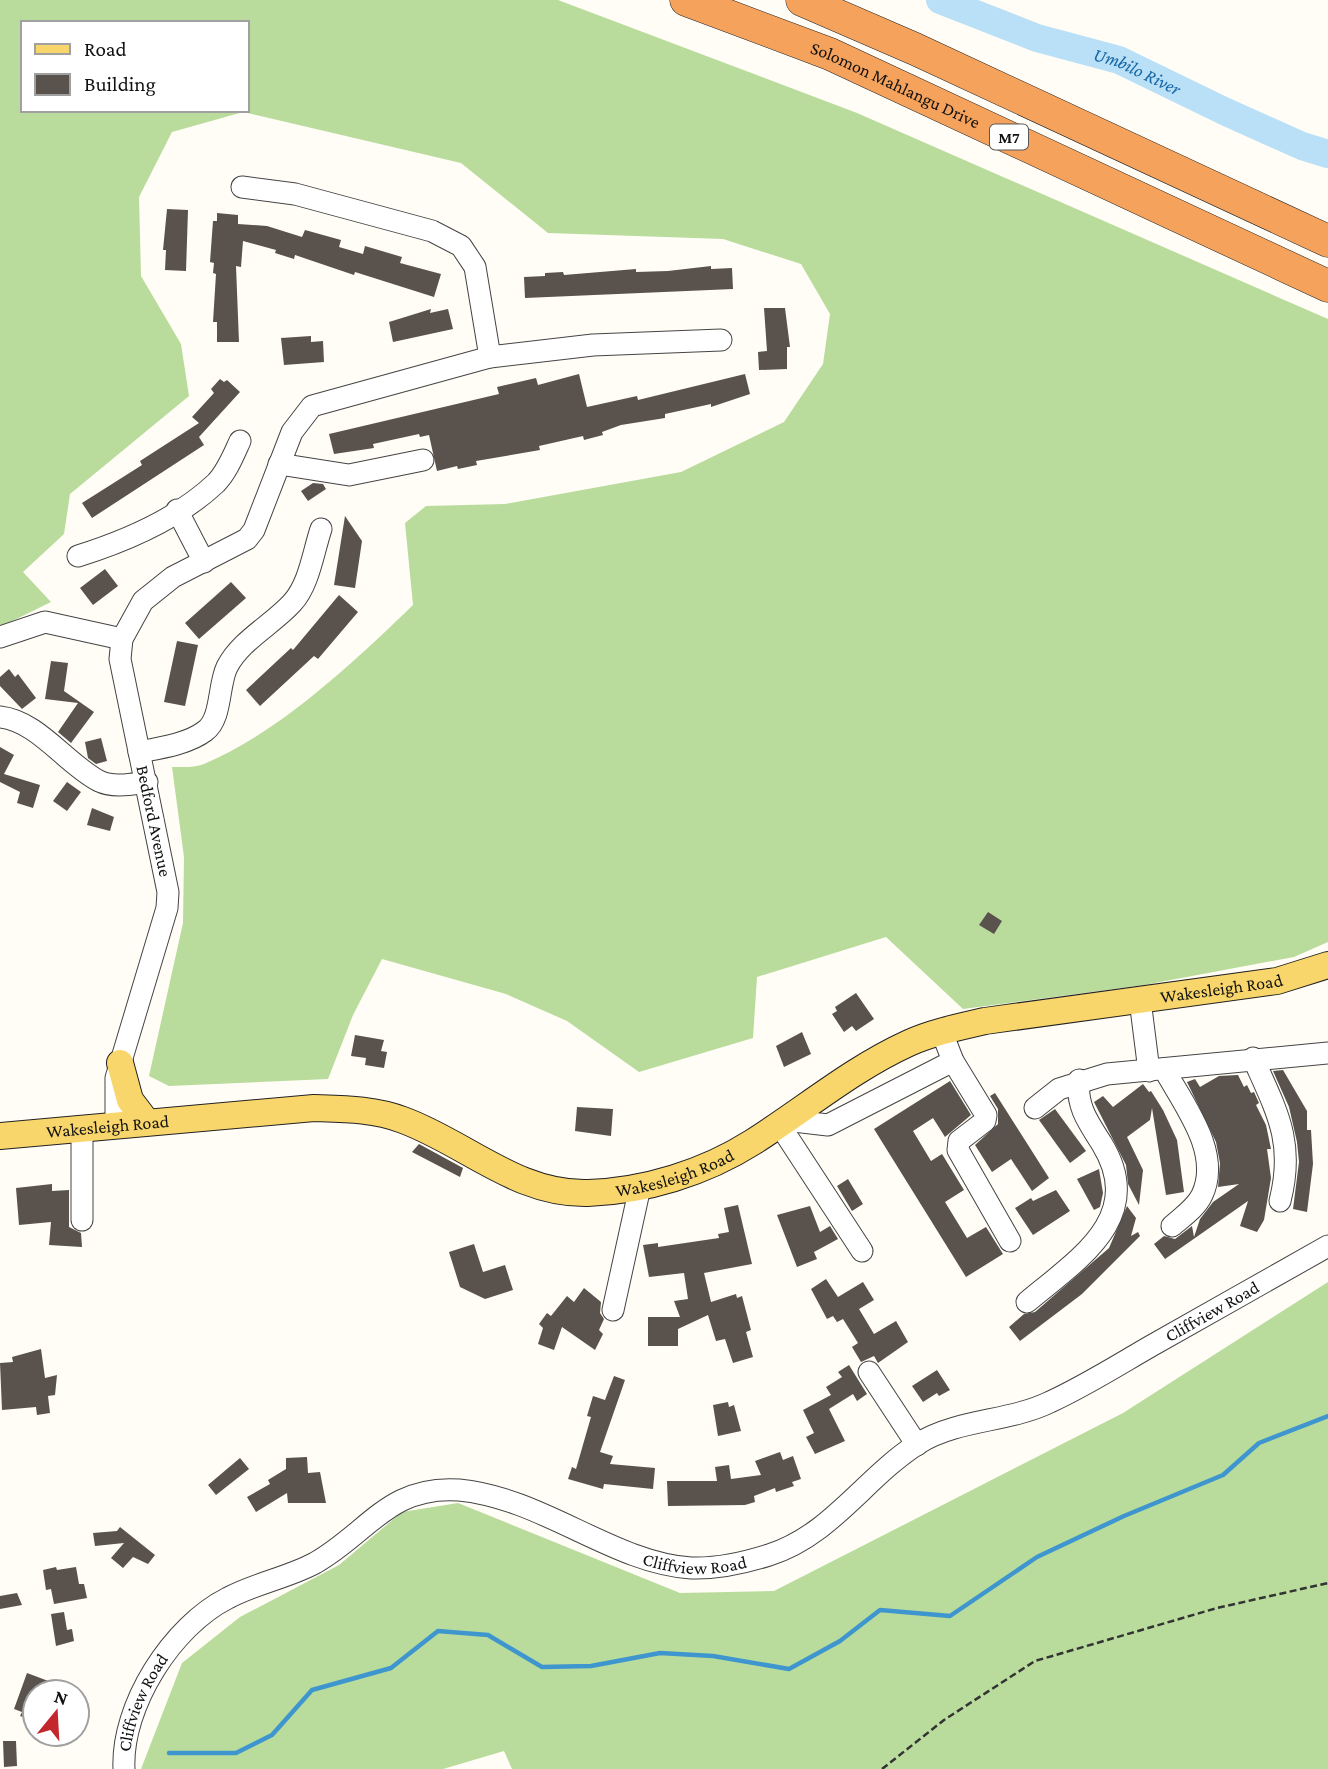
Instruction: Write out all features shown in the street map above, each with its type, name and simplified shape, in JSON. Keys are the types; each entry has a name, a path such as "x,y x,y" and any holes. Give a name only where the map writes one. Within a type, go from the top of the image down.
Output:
{"highway":[{"name":"Solomon Mahlangu Drive","path":"686,0 830,54 1328,286"},
{"name":"M7","path":"802,0 915,49 1328,241"}],"main road":[{"name":"Wakesleigh Road","path":"0,1136 314,1108 365,1110 403,1120 523,1182 554,1190 585,1193 640,1187 689,1172 751,1143 865,1066 940,1030 1277,982 1328,965"},
{"path":"120,1063 130,1100 146,1121"}],"street":[{"path":"242,187 295,194 432,231 461,246 475,267 490,357"},
{"path":"0,637 45,622 122,639 144,601 173,578 247,539 260,521 292,432 312,406 490,357 593,345 721,340"},
{"path":"78,556 132,537 218,481 240,441"},
{"path":"279,464 349,475 423,460"},
{"path":"177,510 204,562"},
{"path":"139,752 196,737 208,730 215,717 228,666 237,652 293,602 303,588 321,529"},
{"name":"Bedford Avenue","path":"116,1124 115,1094 120,1063 167,900 163,854 123,679 122,639"},
{"path":"0,717 18,721 100,782 122,785 147,782"},
{"path":"1140,1000 1157,1070 1198,1132 1207,1162 1201,1197 1172,1226"},
{"path":"940,1030 953,1061 986,1115 985,1121 959,1141 958,1150 1010,1241"},
{"path":"1035,1108 1059,1089 1079,1080 1107,1074 1253,1058 1328,1053"},
{"path":"1253,1058 1282,1124 1286,1140 1287,1172 1280,1202"},
{"path":"782,1122 828,1125 953,1061"},
{"path":"1027,1302 1102,1235 1116,1200 1116,1171 1080,1106 1079,1080"},
{"path":"782,1122 862,1251"},
{"path":"82,1128 82,1220"},
{"path":"613,1310 640,1187"},
{"name":"Cliffview Road","path":"124,1769 123,1749 132,1716 153,1676 185,1629 200,1614 230,1596 289,1576 317,1562 344,1543 378,1512 400,1499 431,1490 461,1490 530,1507 659,1562 690,1568 716,1567 763,1557 824,1527 869,1484 917,1445 948,1431 1047,1404 1328,1246"},
{"path":"869,1372 917,1445"}],"path":[{"path":"882,1769 944,1720 1035,1661 1217,1608 1328,1583"}],"green space":[{"path":"0,0 558,0 857,113 1328,319 1328,942 1294,957 1144,985 963,1009 886,937 757,977 753,1038 639,1072 567,1021 506,994 382,959 353,1015 328,1079 169,1086 149,1076 183,923 184,857 172,767 204,764 260,734 315,694 413,605 405,523 426,506 505,504 681,472 784,422 823,364 830,314 801,264 723,239 548,233 461,163 243,112 172,132 139,197 141,276 181,344 189,396 70,494 64,534 23,572 51,602 0,627"},
{"path":"1328,1282 1328,1769 512,1769 504,1751 443,1769 141,1769 182,1663 240,1617 339,1565 402,1512 458,1503 680,1593 774,1591 1123,1413"}],"building":[{"path":"167,209 188,210 186,271 165,270 166,250 163,250"},
{"path":"217,213 238,215 238,224 267,226 302,237 305,230 341,240 339,247 363,254 365,246 402,257 400,263 441,274 434,297 295,255 294,259 275,253 276,250 243,241 241,267 236,266 239,342 217,342 217,322 213,322 216,274 213,273 214,263 210,262 213,221 217,221"},
{"path":"711,266 711,269 732,268 733,289 525,298 524,277 545,276 545,273 563,272 564,275 636,269 636,272 668,271"},
{"path":"764,308 785,308 790,347 787,347 787,369 759,370 758,352 767,351"},
{"path":"431,309 430,313 448,309 453,329 393,342 389,322"},
{"path":"311,336 311,342 323,341 324,362 284,365 281,338"},
{"path":"579,374 587,407 637,396 638,400 745,374 750,394 711,407 711,404 665,414 665,418 621,425 602,432 603,435 584,440 583,436 539,446 540,450 476,461 477,465 458,469 457,466 437,471 429,435 420,437 419,434 373,444 374,448 334,454 329,434 499,394 497,387 536,378 538,385"},
{"path":"220,379 224,382 227,380 240,392 199,437 204,445 92,518 82,503 142,465 140,461 199,423 192,417 214,393 211,389"},
{"path":"313,483 323,484 326,489 308,501 301,491"},
{"path":"345,516 362,541 355,588 334,585"},
{"path":"105,569 118,586 93,605 80,588"},
{"path":"231,582 246,598 199,639 185,623"},
{"path":"339,595 358,612 318,659 314,656 260,706 246,690 291,648 293,650"},
{"path":"177,641 198,645 185,706 164,702"},
{"path":"51,661 68,663 64,691 94,712 71,743 58,732 78,703 45,699"},
{"path":"9,669 15,677 18,674 36,698 22,709 0,686 0,677"},
{"path":"101,738 107,761 96,764 88,758 85,742"},
{"path":"0,747 14,755 4,774 40,785 33,808 17,803 20,792 0,782"},
{"path":"67,782 81,792 67,811 53,801"},
{"path":"92,808 114,817 110,831 87,825"},
{"path":"988,912 1002,921 994,934 979,925"},
{"path":"856,993 874,1019 856,1031 852,1026 844,1032 832,1014 837,1011 835,1007"},
{"path":"802,1032 811,1054 784,1067 776,1046"},
{"path":"355,1035 384,1040 381,1051 387,1052 384,1068 365,1065 366,1058 351,1056"},
{"path":"1283,1070 1307,1111 1307,1130 1311,1130 1313,1164 1307,1212 1293,1209 1299,1162 1297,1142 1289,1107 1273,1071"},
{"path":"1238,1075 1244,1087 1247,1085 1251,1093 1254,1092 1259,1103 1256,1105 1266,1125 1271,1149 1267,1149 1271,1178 1264,1220 1257,1232 1240,1226 1248,1201 1165,1259 1154,1244 1164,1236 1175,1239 1192,1226 1194,1237 1200,1219 1213,1202 1239,1184 1218,1187 1220,1163 1216,1142 1187,1082 1195,1079 1200,1087 1219,1076"},
{"path":"950,1081 971,1115 945,1137 933,1118 913,1131 931,1161 942,1154 964,1190 945,1202 967,1238 986,1227 1003,1254 966,1277 874,1129"},
{"path":"1143,1084 1163,1110 1177,1140 1184,1192 1166,1195 1152,1108 1150,1120 1127,1137 1143,1170 1139,1205 1128,1184 1126,1165 1094,1102 1103,1096 1113,1107"},
{"path":"995,1093 1049,1178 1032,1191 1011,1159 992,1172 975,1145 998,1124 998,1109 990,1096"},
{"path":"577,1107 613,1109 611,1136 575,1131"},
{"path":"1055,1109 1086,1151 1070,1163 1039,1120"},
{"path":"419,1144 463,1168 460,1177 412,1152"},
{"path":"1099,1169 1103,1193 1100,1207 1094,1210 1077,1179"},
{"path":"848,1179 863,1204 852,1211 837,1186"},
{"path":"52,1184 52,1191 69,1190 69,1227 81,1233 82,1247 49,1245 51,1222 19,1225 16,1188"},
{"path":"1056,1190 1070,1211 1033,1235 1015,1208 1031,1198 1033,1201"},
{"path":"738,1205 752,1264 704,1273 711,1302 736,1294 737,1298 742,1296 751,1330 746,1332 753,1357 733,1363 725,1339 716,1341 708,1315 678,1329 678,1346 648,1346 648,1317 680,1317 674,1301 688,1299 684,1273 649,1277 643,1245 658,1243 658,1247 719,1238 718,1234 729,1232 724,1208"},
{"path":"810,1206 820,1232 830,1226 838,1239 814,1252 817,1259 797,1267 777,1215"},
{"path":"1127,1206 1136,1218 1131,1236 1138,1232 1140,1236 1082,1294 1020,1341 1009,1327 1024,1314 1035,1312 1109,1248"},
{"path":"474,1244 483,1272 505,1265 513,1290 485,1299 460,1287 449,1252"},
{"path":"826,1279 838,1297 863,1282 874,1300 859,1309 874,1334 896,1321 908,1342 878,1363 874,1356 861,1362 852,1347 858,1343 843,1319 837,1322 833,1316 827,1319 811,1289"},
{"path":"584,1288 601,1302 600,1313 604,1319 599,1330 603,1334 595,1350 562,1327 554,1350 538,1344 543,1328 539,1324 547,1313 551,1316 567,1296 574,1302"},
{"path":"41,1349 45,1378 57,1375 55,1395 48,1396 50,1413 37,1415 36,1407 2,1410 0,1363 13,1362 12,1357"},
{"path":"849,1365 867,1394 857,1401 853,1394 829,1409 845,1441 815,1454 806,1437 814,1433 803,1410 831,1395 826,1387 842,1377 838,1372"},
{"path":"937,1370 950,1390 939,1396 937,1393 923,1402 912,1386"},
{"path":"614,1376 625,1380 600,1452 613,1456 610,1464 655,1468 653,1489 604,1484 603,1489 568,1479 572,1467 576,1469 591,1417 587,1416 593,1396 605,1400"},
{"path":"728,1402 729,1407 734,1405 741,1431 718,1436 713,1405"},
{"path":"780,1452 783,1460 793,1456 801,1479 792,1482 794,1486 776,1492 775,1488 754,1496 755,1502 745,1505 668,1506 667,1481 717,1481 715,1467 729,1465 731,1479 761,1475 755,1461"},
{"path":"307,1457 308,1473 320,1472 326,1503 288,1503 287,1493 256,1512 247,1497 270,1484 268,1480 286,1469 286,1458"},
{"path":"240,1458 249,1469 216,1495 208,1485"},
{"path":"120,1527 155,1555 148,1564 133,1557 123,1568 111,1558 124,1543 95,1546 93,1533 117,1531"},
{"path":"56,1567 57,1570 76,1567 79,1584 84,1584 87,1598 54,1604 51,1589 46,1590 43,1570"},
{"path":"17,1593 22,1605 0,1609 0,1596"},
{"path":"64,1612 67,1630 72,1629 74,1641 56,1646 51,1614"},
{"path":"27,1673 40,1678 25,1678"},
{"path":"21,1690 21,1712 14,1709"},
{"path":"3,1741 16,1741 17,1766 4,1767"}],"waterway":[{"name":"Umbilo River","path":"940,0 1037,38 1119,60 1224,111 1302,146 1328,154"},
{"path":"169,1753 236,1753 272,1735 312,1690 391,1668 438,1631 488,1635 542,1667 591,1666 660,1653 713,1656 789,1669 840,1641 880,1610 950,1616 1037,1557 1124,1516 1223,1475 1259,1443 1328,1416"}]}
